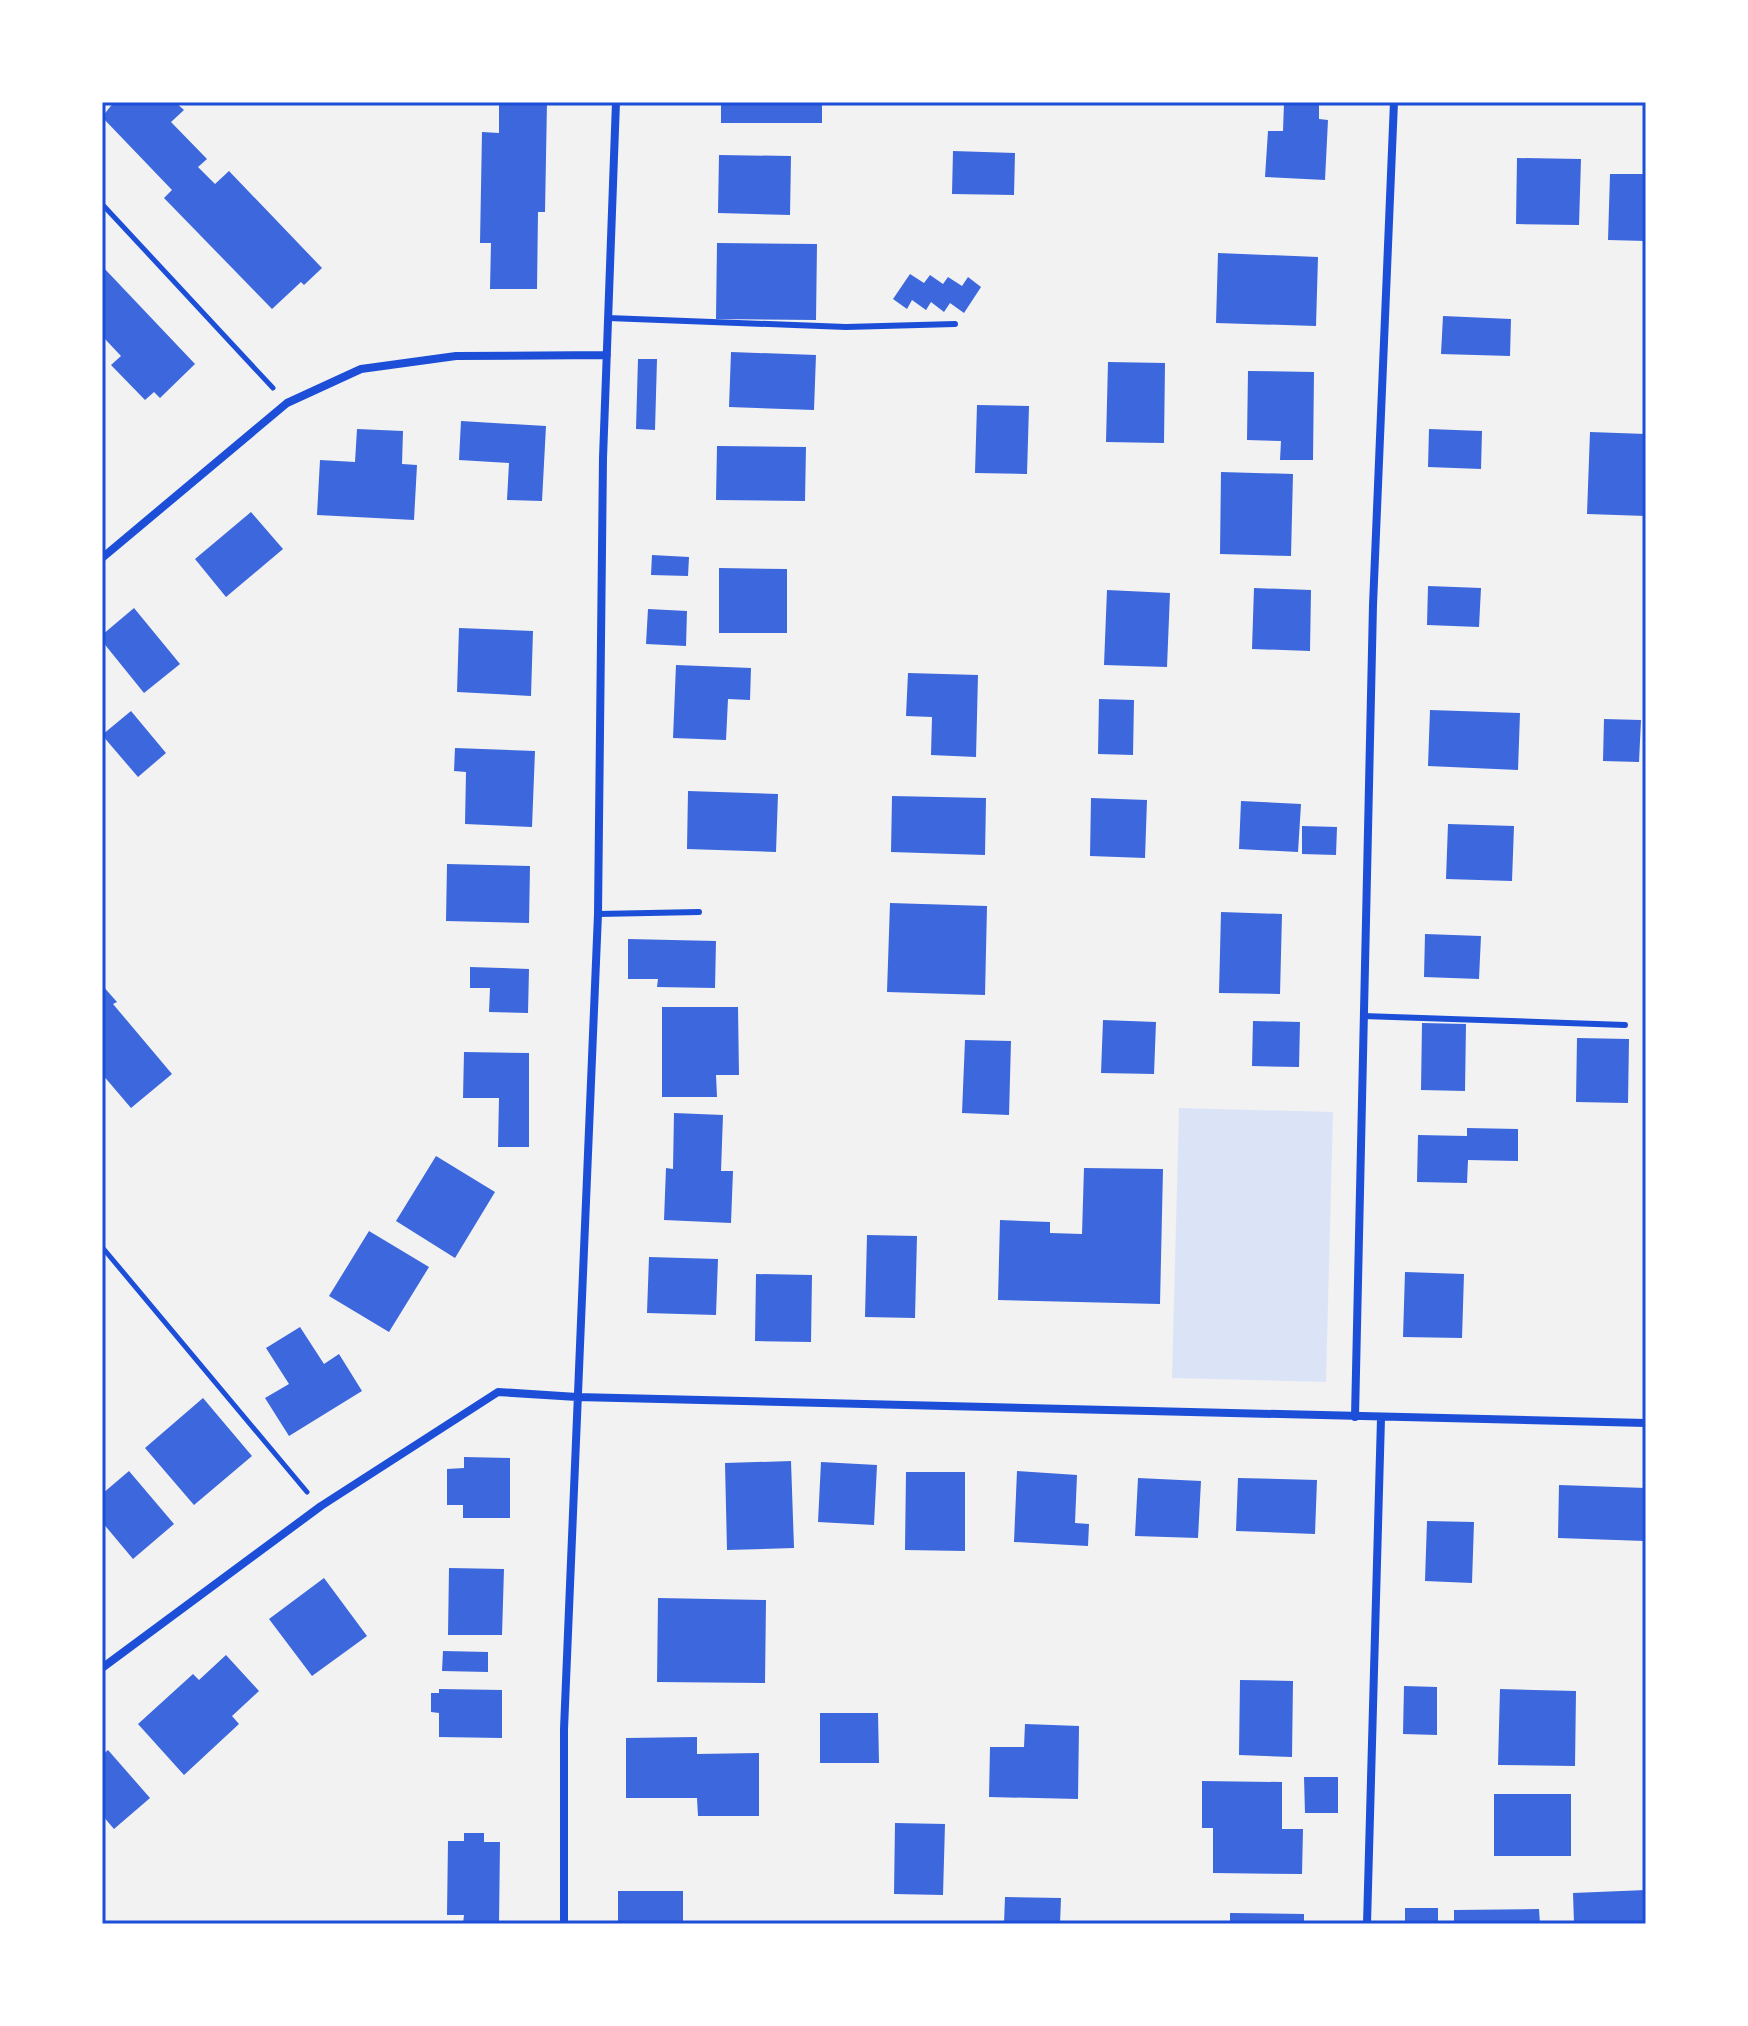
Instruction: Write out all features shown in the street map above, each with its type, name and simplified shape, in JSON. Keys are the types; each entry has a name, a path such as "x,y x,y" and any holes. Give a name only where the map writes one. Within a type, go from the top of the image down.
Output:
{"street":[{"path":"564,1924 564,1729 598,914 598,757 616,102"},
{"path":"1355,1417 1373,605 1394,102"},
{"path":"102,558 287,403 361,369 456,356 607,355"},
{"path":"102,1668 321,1506 498,1392 577,1397 1646,1423"},
{"path":"1367,1924 1381,1418"}],"lane":[{"path":"608,318 832,327 955,324"},
{"path":"598,914 699,912"},
{"path":"1363,1016 1625,1025"}],"path":[{"path":"102,204 287,403"},
{"path":"102,1247 321,1506"}],"shaded area":[{"path":"1179,1108 1333,1112 1326,1382 1172,1378"}],"building":[{"path":"114,102 175,102 184,110 171,122 207,159 198,167 215,184 229,171 322,268 304,285 301,282 272,309 164,198 172,190 102,117"},
{"path":"499,102 547,102 545,212 538,212 537,289 490,289 491,243 480,243 482,132 499,133"},
{"path":"721,102 822,102 822,123 721,123"},
{"path":"1284,103 1319,105 1319,119 1328,120 1325,180 1265,177 1268,131 1283,131"},
{"path":"953,151 1015,153 1014,195 952,194"},
{"path":"719,155 791,156 790,215 718,213"},
{"path":"1517,158 1581,159 1579,225 1516,224"},
{"path":"1610,174 1646,174 1646,241 1608,240"},
{"path":"717,243 817,244 816,320 716,319"},
{"path":"1218,253 1318,257 1316,326 1216,323"},
{"path":"102,266 195,364 160,398 154,392 145,400 111,365 121,356 105,339 102,341"},
{"path":"910,274 924,283 930,275 943,284 948,277 962,286 968,277 981,287 964,313 950,303 944,312 931,302 926,310 912,300 907,309 893,299"},
{"path":"1443,316 1511,319 1510,356 1441,354"},
{"path":"731,352 816,355 814,410 729,407"},
{"path":"638,359 657,359 655,430 636,429"},
{"path":"1108,362 1165,363 1164,443 1106,442"},
{"path":"1248,371 1314,372 1313,460 1280,460 1281,441 1247,440"},
{"path":"977,405 1029,406 1027,474 975,473"},
{"path":"461,421 546,426 542,501 507,500 509,463 459,460"},
{"path":"357,429 403,431 402,464 417,465 414,520 317,515 320,460 355,462"},
{"path":"1429,429 1482,431 1481,469 1428,467"},
{"path":"1590,432 1646,434 1646,516 1587,514"},
{"path":"717,446 806,447 805,501 716,500"},
{"path":"1221,472 1293,474 1291,556 1220,554"},
{"path":"251,512 283,549 226,597 195,559"},
{"path":"652,555 689,557 688,576 651,575"},
{"path":"719,568 787,569 787,633 719,633"},
{"path":"1428,586 1481,588 1479,627 1427,625"},
{"path":"1254,588 1311,590 1310,651 1252,649"},
{"path":"1107,590 1170,593 1167,667 1104,665"},
{"path":"134,608 180,664 144,693 102,641 102,635"},
{"path":"648,609 687,611 686,646 646,644"},
{"path":"459,628 533,631 531,696 457,692"},
{"path":"676,665 751,668 750,700 728,699 726,740 673,738"},
{"path":"908,673 978,675 976,757 931,755 932,717 906,716"},
{"path":"1099,699 1134,700 1133,755 1098,754"},
{"path":"1430,710 1520,713 1518,770 1428,766"},
{"path":"131,711 166,753 138,777 102,735"},
{"path":"1604,719 1641,720 1639,762 1603,761"},
{"path":"455,748 535,751 532,827 465,824 466,772 454,771"},
{"path":"688,791 778,794 776,852 687,849"},
{"path":"892,796 986,798 985,855 891,852"},
{"path":"1091,798 1147,800 1145,858 1090,856"},
{"path":"1241,801 1301,804 1298,852 1239,849"},
{"path":"1448,824 1514,826 1512,881 1446,879"},
{"path":"1302,826 1337,827 1336,855 1302,854"},
{"path":"447,864 530,866 529,923 446,921"},
{"path":"890,903 987,906 985,995 887,992"},
{"path":"1221,912 1282,914 1280,994 1219,993"},
{"path":"1425,934 1481,936 1479,979 1424,977"},
{"path":"628,939 716,941 715,988 657,987 658,979 628,979"},
{"path":"470,967 529,969 528,1013 489,1012 490,988 470,988"},
{"path":"102,985 117,1002 113,1004 172,1074 131,1108 102,1074"},
{"path":"662,1007 738,1007 739,1075 716,1075 717,1097 662,1097"},
{"path":"1103,1020 1156,1022 1154,1074 1101,1073"},
{"path":"1253,1021 1300,1022 1299,1067 1252,1066"},
{"path":"1422,1023 1466,1024 1465,1091 1421,1090"},
{"path":"1577,1038 1629,1039 1628,1103 1576,1102"},
{"path":"965,1040 1011,1041 1009,1115 962,1113"},
{"path":"464,1052 529,1053 529,1147 498,1147 499,1098 463,1098"},
{"path":"674,1113 723,1115 721,1171 733,1171 731,1223 664,1220 666,1168 673,1169"},
{"path":"1467,1128 1518,1129 1518,1161 1468,1160 1467,1183 1417,1182 1418,1135 1467,1136"},
{"path":"436,1156 495,1192 455,1258 396,1221"},
{"path":"1084,1168 1163,1169 1160,1304 998,1300 1000,1220 1050,1222 1050,1233 1082,1234"},
{"path":"369,1231 429,1267 389,1332 329,1296"},
{"path":"867,1235 917,1236 915,1318 865,1317"},
{"path":"649,1257 718,1259 716,1315 647,1313"},
{"path":"1405,1272 1464,1274 1462,1338 1403,1337"},
{"path":"756,1274 812,1275 811,1342 755,1341"},
{"path":"300,1327 324,1364 339,1354 362,1391 289,1436 265,1398 289,1384 266,1348"},
{"path":"203,1398 252,1456 194,1505 145,1448"},
{"path":"464,1457 510,1458 510,1518 463,1518 463,1505 447,1505 447,1469 464,1468"},
{"path":"791,1461 794,1548 727,1550 725,1463"},
{"path":"821,1462 877,1465 874,1525 818,1522"},
{"path":"129,1471 174,1524 133,1559 102,1522 102,1494"},
{"path":"1017,1471 1077,1475 1075,1523 1089,1524 1088,1546 1014,1542"},
{"path":"906,1472 965,1472 965,1551 905,1550"},
{"path":"1138,1478 1201,1481 1198,1538 1135,1536"},
{"path":"1238,1478 1317,1480 1315,1534 1236,1531"},
{"path":"1559,1485 1646,1488 1645,1541 1558,1538"},
{"path":"1427,1521 1474,1522 1472,1583 1425,1581"},
{"path":"449,1568 504,1569 502,1635 448,1635"},
{"path":"324,1578 367,1636 312,1676 269,1619"},
{"path":"658,1598 766,1600 765,1683 657,1682"},
{"path":"443,1651 488,1652 488,1672 442,1671"},
{"path":"226,1655 259,1691 232,1716 239,1724 184,1775 138,1724 193,1674 199,1680"},
{"path":"1240,1680 1293,1681 1292,1757 1239,1755"},
{"path":"1404,1686 1437,1687 1437,1735 1403,1734"},
{"path":"439,1689 502,1690 502,1738 439,1737 439,1713 431,1712 431,1693 439,1693"},
{"path":"1500,1689 1576,1691 1575,1766 1498,1765"},
{"path":"820,1713 878,1713 879,1763 820,1763"},
{"path":"1025,1724 1079,1726 1078,1799 989,1797 990,1747 1024,1747"},
{"path":"697,1737 697,1754 759,1753 759,1816 698,1816 697,1798 626,1798 626,1738"},
{"path":"108,1750 150,1798 114,1829 102,1815 102,1755"},
{"path":"1304,1777 1338,1777 1338,1813 1305,1813"},
{"path":"1202,1781 1282,1782 1282,1829 1303,1829 1302,1874 1213,1873 1213,1828 1202,1828"},
{"path":"1494,1794 1571,1794 1571,1856 1494,1856"},
{"path":"895,1823 945,1824 943,1895 894,1894"},
{"path":"464,1833 484,1833 484,1842 500,1842 499,1924 463,1924 464,1915 447,1915 448,1841 464,1841"},
{"path":"1646,1890 1646,1924 1574,1924 1573,1893"},
{"path":"618,1891 683,1891 683,1924 618,1924"},
{"path":"1005,1897 1061,1898 1060,1924 1004,1924"},
{"path":"1405,1908 1438,1908 1438,1924 1405,1924"},
{"path":"1539,1909 1540,1924 1454,1924 1454,1910"},
{"path":"1230,1913 1304,1914 1304,1924 1230,1924"}]}
